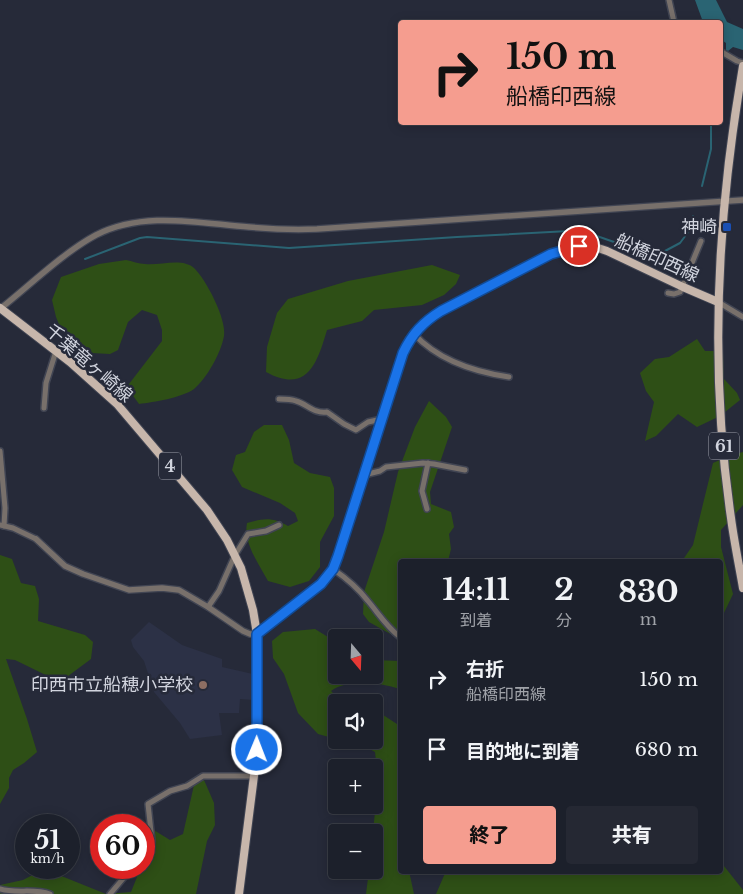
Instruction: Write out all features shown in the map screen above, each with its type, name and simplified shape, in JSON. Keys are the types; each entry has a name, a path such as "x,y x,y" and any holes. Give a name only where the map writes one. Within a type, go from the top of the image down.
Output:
{"main road":[{"name":"船橋印西線","path":"743,64 724,202 718,302 720,396 724,456 731,517 743,588"},
{"name":"船橋印西線","path":"257,634 312,592 333,569 403,353 414,334 424,322 441,311 551,254 575,247 598,248 607,251 718,302"},
{"name":"千葉竜ヶ崎線","path":"0,309 56,351 101,388 117,404 207,510 235,555 249,594 257,634 258,715 254,776 239,894"}],"street":[{"path":"669,0 674,20"},
{"path":"723,53 743,64"},
{"path":"0,309 88,240 113,228 141,221 165,220 270,229 317,229 743,200"},
{"path":"668,293 677,294 683,287 701,241"},
{"path":"718,302 743,317"},
{"path":"414,334 424,346 464,366 483,373 509,377"},
{"path":"44,408 46,383 56,351"},
{"path":"279,399 296,401 321,413 327,412 356,430 368,422 382,419"},
{"path":"0,451 5,508 2,525 36,539 65,566 83,574 129,590 162,588 179,590 243,631 257,634"},
{"path":"427,509 422,487 428,463"},
{"path":"364,474 380,471 386,467 428,463 465,470"},
{"path":"208,607 220,591 235,555 248,534 266,531 279,526"},
{"path":"333,569 360,591 390,629 398,635"},
{"path":"149,814 148,804 170,791 187,786 203,776 254,776"},
{"path":"110,894 123,879"},
{"path":"0,889 20,892 40,891 50,894"}],"shaded area":[{"path":"695,0 716,0 727,22 743,29 743,50 733,47 728,51 726,50 726,43 723,41 723,20 702,20"},
{"name":"印西市立船穂小学校","path":"149,622 182,645 222,659 222,667 253,674 254,700 240,699 239,713 219,713 222,735 190,739 180,723 154,692 144,661 133,647 131,640"}],"green space":[{"path":"126,260 143,264 177,262 189,265 199,273 215,300 222,320 224,336 217,357 208,372 199,384 189,392 167,399 139,404 131,393 129,384 162,341 162,330 157,315 142,310 128,322 118,350 110,354 92,353 62,332 52,300 61,277 99,264"},
{"path":"432,265 460,275 456,284 444,295 422,305 374,310 362,321 327,330 314,364 301,377 291,380 266,372 267,347 277,313 288,299 348,281"},
{"path":"697,339 705,351 723,351 724,379 737,393 740,400 720,416 697,427 678,414 656,436 645,441 654,402 646,391 640,373 655,359 669,357"},
{"path":"429,401 446,417 452,427 430,492 431,504 451,512 454,527 449,534 451,549 448,559 398,559 398,629 394,636 369,622 363,614 364,592 384,532 398,472 415,427"},
{"path":"264,425 282,425 289,440 294,463 310,473 330,477 334,488 334,516 320,542 320,567 309,581 290,587 268,581 253,553 246,531 247,523 264,519 277,521 288,526 298,521 295,513 280,503 242,487 232,470 236,455 245,452 254,432"},
{"path":"743,452 743,505 721,530 721,547 733,594 723,615 723,559 683,559 693,545 713,463"},
{"path":"0,555 12,559 21,583 35,586 39,599 38,621 85,635 93,642 91,659 60,682 15,660 6,659 37,752 13,770 9,778 9,788 0,804"},
{"path":"315,629 328,637 328,684 347,684 331,691 334,694 328,694 328,737 318,734 298,713 284,674 273,658 272,641 283,632"},
{"path":"383,660 398,661 398,689 374,684 383,684"},
{"path":"383,715 398,725 398,874 410,874 414,894 366,894 368,879 383,879 383,824 374,824 375,814 383,814 383,759 376,759 375,752 369,749 383,749"},
{"path":"204,780 214,803 215,825 207,841 196,894 106,894 131,892 136,879 155,879 155,831 170,840 183,834 194,785"},
{"path":"723,865 743,890 743,894 436,894 445,874 723,874"},
{"path":"25,879 69,879 106,894 0,894 0,885"}],"waterway":[{"path":"702,186 711,149 711,125"},
{"path":"85,259 147,237 289,248 569,231 594,235 634,249 656,252 665,251 680,243 689,231 693,216"}],"place":[{"name":"神崎","path":"727,227"},
{"name":"印西市立船穂小学校","path":"203,685"}],"route":[{"path":"257,750 257,634 312,592 333,569 408,342 424,322 441,311 551,254 579,246"}]}
